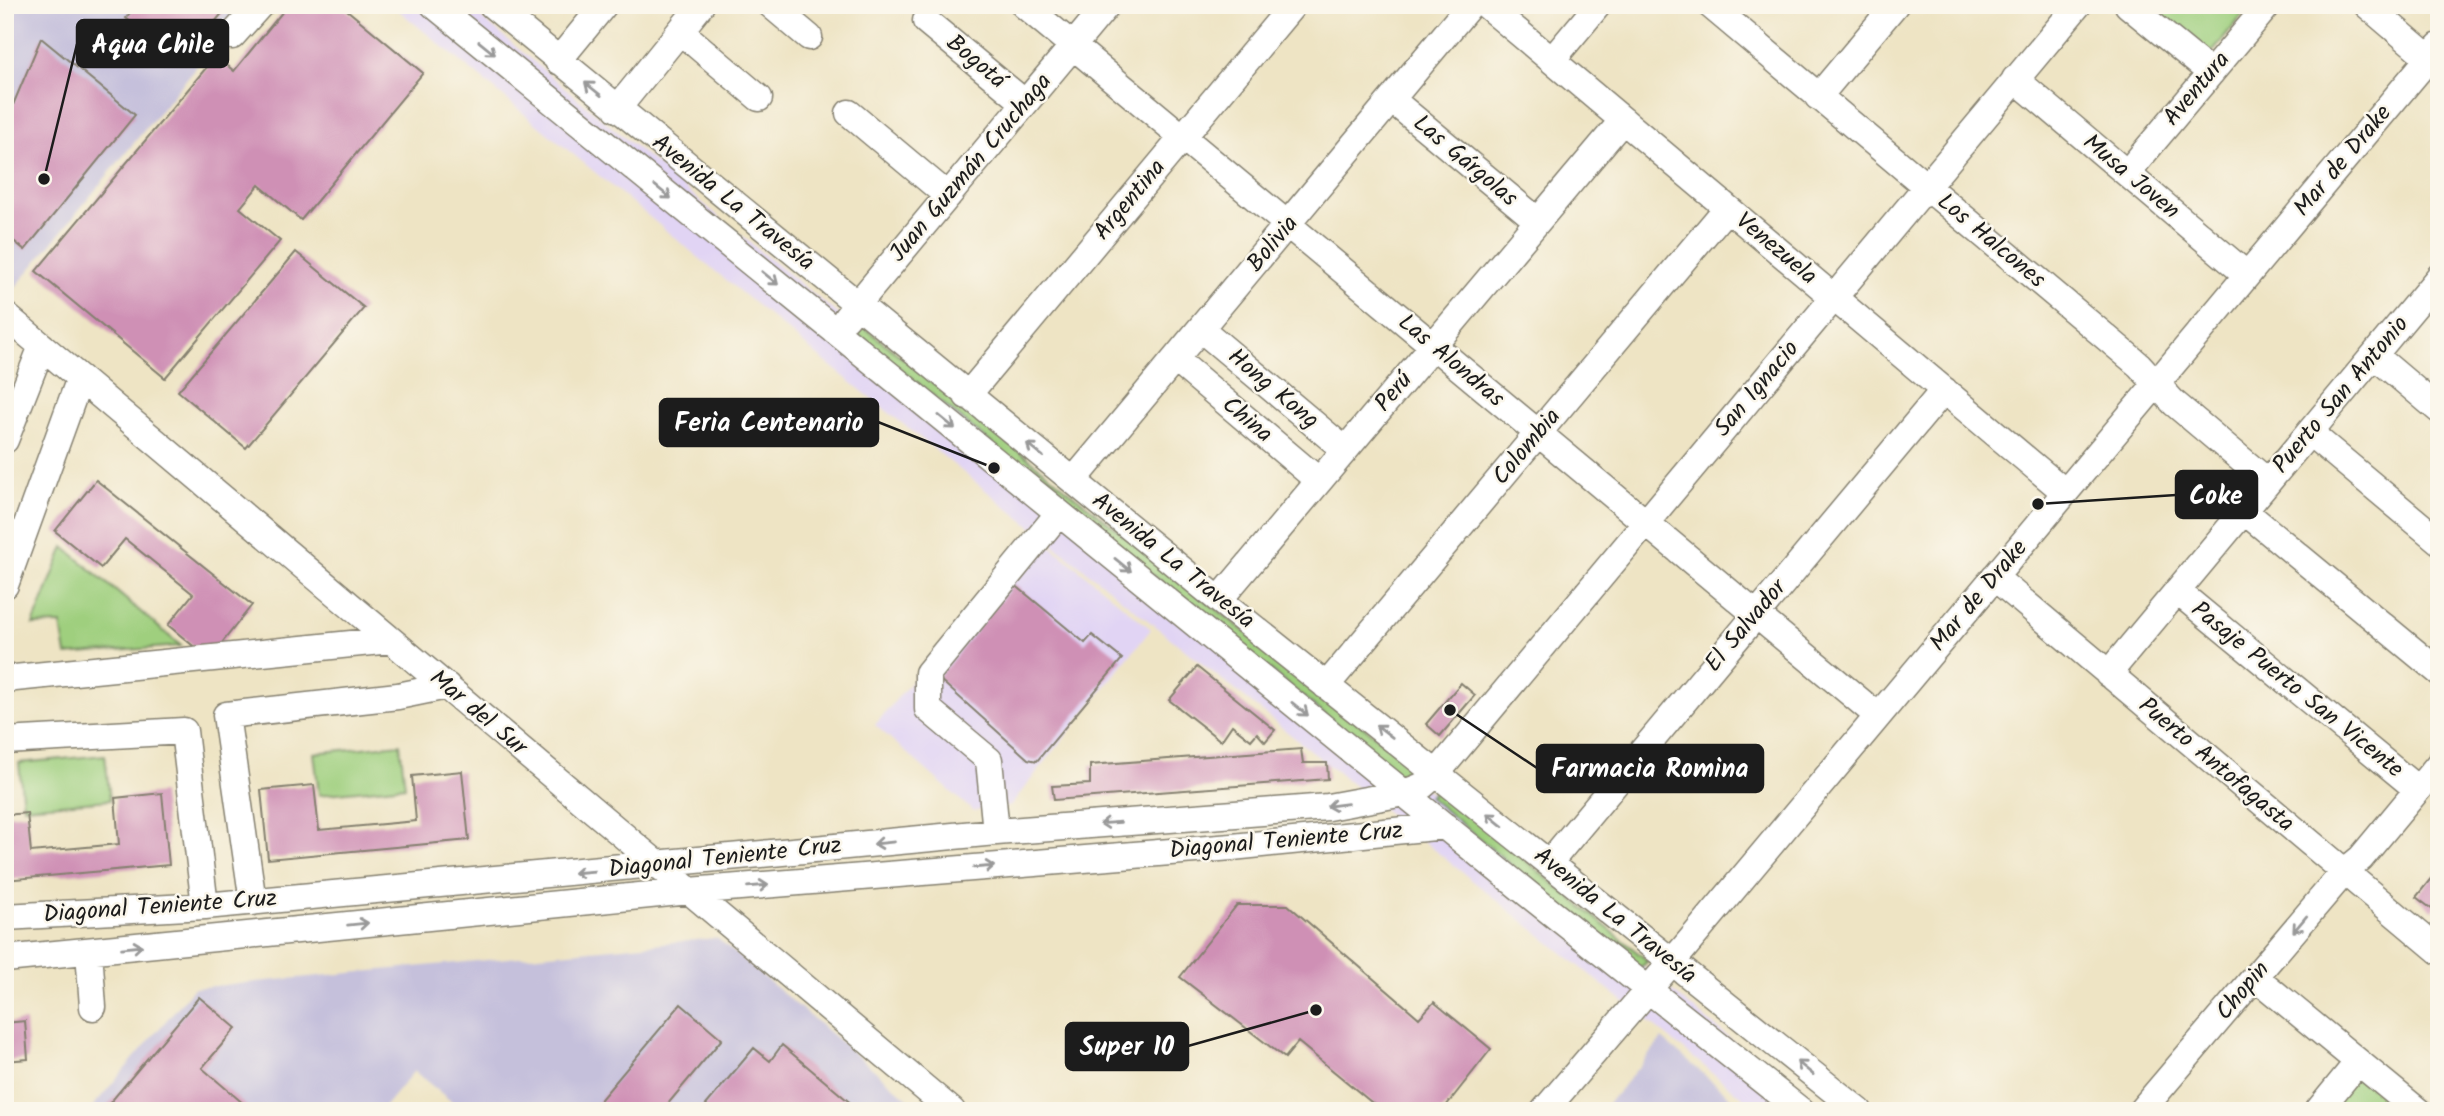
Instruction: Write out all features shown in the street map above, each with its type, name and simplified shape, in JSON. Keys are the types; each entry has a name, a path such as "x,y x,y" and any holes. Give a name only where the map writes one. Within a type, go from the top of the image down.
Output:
{"street":[{"path":"232,36 260,5"},
{"name":"Avenida La Travesía","path":"434,5 1404,793 1801,1111"},
{"path":"558,61 604,5"},
{"path":"617,109 701,5"},
{"path":"771,5 809,37"},
{"name":"Las Alondras","path":"1024,5 1878,716"},
{"name":"Juan Guzmán Cruchaga","path":"835,331 1107,5"},
{"name":"Argentina","path":"967,396 1293,5"},
{"name":"Bolivia","path":"1074,480 1470,5"},
{"name":"Venezuela","path":"1486,5 2065,492"},
{"path":"1552,61 1598,5"},
{"path":"1818,97 1895,5"},
{"name":"San Ignacio","path":"1437,773 2078,5"},
{"path":"2128,5 2211,73"},
{"name":"Aventura","path":"2127,173 2268,5"},
{"path":"2367,5 2434,52"},
{"name":"Los Halcones","path":"1713,6 2139,365 2174,403 2268,482"},
{"name":"Avenida La Travesía","path":"506,10 558,61 967,396 1858,1111"},
{"name":"Bogotá","path":"926,20 1025,103"},
{"path":"680,31 759,97"},
{"name":"Mar de Drake","path":"1544,1111 1672,962 2434,52"},
{"name":"Musa Joven","path":"2015,79 2247,275"},
{"name":"Las Gárgolas","path":"1392,100 1538,221"},
{"path":"849,113 948,196"},
{"name":"Perú","path":"1219,600 1623,120"},
{"name":"Colombia","path":"1326,686 1727,208"},
{"name":"Puerto San Antonio","path":"2108,674 2439,278"},
{"name":"Mar del Sur","path":"5,315 656,865 952,1111"},
{"name":"Hong Kong","path":"1201,328 1345,450"},
{"path":"5,440 42,346"},
{"path":"2374,355 2439,410"},
{"name":"China","path":"1175,359 1319,481"},
{"path":"5,585 80,378"},
{"name":"El Salvador","path":"1549,863 1944,390"},
{"path":"2310,433 2439,541"},
{"path":"2244,510 2439,672"},
{"path":"996,832 989,760 929,709 928,673 1059,513"},
{"name":"Puerto Antofagasta","path":"1994,577 2344,872 2436,944"},
{"name":"Pasaje Puerto San Vicente","path":"2177,591 2417,789"},
{"path":"5,679 391,640"},
{"path":"253,902 226,715 398,696 447,686"},
{"path":"5,741 184,731 205,906"},
{"name":"Chopin","path":"2141,1111 2439,764"},
{"name":"Diagonal Teniente Cruz","path":"5,917 205,906 996,832 1328,807 1404,793 1422,786 1437,773"},
{"name":"Diagonal Teniente Cruz","path":"5,960 690,891 1218,848 1445,826"},
{"name":"Diagonal Teniente Cruz","path":"5,946 40,957"},
{"path":"89,951 93,1007"},
{"path":"2255,977 2418,1111"},
{"path":"2318,1111 2358,1062"}],"shaded area":[{"path":"19,5 247,5 15,288 5,280 5,39"},
{"path":"392,5 466,5 772,261 1173,582 1818,1111 1760,1111 817,355"},
{"path":"1035,533 1151,629 1010,806 973,811 875,725"},
{"path":"717,938 923,1111 463,1111 414,1071 381,1111 89,1111 194,988"},
{"path":"1662,1039 1747,1111 1602,1111"}],"green space":[{"path":"2143,5 2251,5 2208,58"},
{"path":"859,323 1414,767 1405,780 852,330"},
{"path":"64,547 181,646 66,655 61,624 33,625"},
{"path":"400,744 405,786 319,795 314,753"},
{"path":"105,755 110,800 23,807 19,763"},
{"path":"1437,788 1648,961 1638,970 1429,797"},
{"path":"2356,1073 2405,1111 2325,1111"}],"building":[{"path":"136,5 229,5 181,63 126,18"},
{"path":"288,5 341,5 423,73 301,220 259,185 240,208 280,241 165,378 36,271 216,56 234,71"},
{"path":"41,38 135,115 25,250 5,234 5,124"},
{"path":"296,252 364,308 246,448 178,391"},
{"path":"96,480 252,605 209,659 168,625 193,594 125,539 101,568 55,531"},
{"path":"1014,584 1085,643 1092,635 1122,659 1037,761 1028,759 938,678"},
{"path":"1197,667 1275,730 1265,742 1257,733 1251,740 1232,725 1221,741 1169,700"},
{"path":"1461,683 1475,695 1440,736 1426,724"},
{"path":"1301,749 1303,763 1327,763 1328,779 1054,800 1052,786 1090,784 1090,765"},
{"path":"462,771 469,840 268,859 261,790 314,785 319,830 416,821 412,776"},
{"path":"162,793 169,865 5,880 5,815 27,813 31,852 119,844 115,798"},
{"path":"2433,876 2439,881 2439,903 2433,910 2416,897"},
{"path":"1237,905 1288,905 1419,1018 1434,1002 1491,1049 1442,1111 1382,1111 1298,1042 1285,1058 1180,977"},
{"path":"199,997 236,1028 202,1068 252,1111 103,1111"},
{"path":"681,1004 722,1039 662,1111 591,1111"},
{"path":"25,1021 28,1059 5,1061 5,1023"},
{"path":"782,1045 860,1111 701,1111 754,1048 770,1061"}],"place":[{"name":"Aqua Chile","path":"44,179"},
{"name":"Feria Centenario","path":"994,468"},
{"name":"Coke","path":"2038,504"},
{"name":"Farmacia Romina","path":"1450,710"},
{"name":"Super 10","path":"1316,1010"}]}
